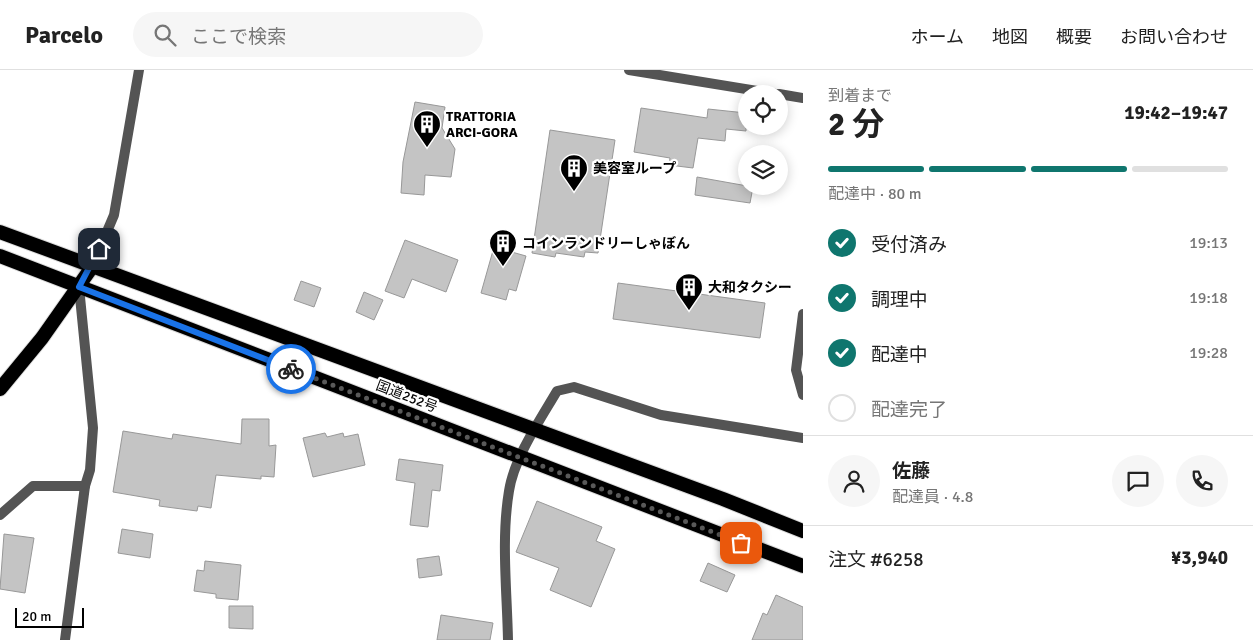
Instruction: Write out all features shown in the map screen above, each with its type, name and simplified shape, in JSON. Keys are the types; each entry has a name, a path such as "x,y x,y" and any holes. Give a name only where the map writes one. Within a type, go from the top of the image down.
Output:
{"highway":[{"name":"国道252号","path":"0,232 803,531"},
{"name":"国道252号","path":"0,256 803,566"},
{"path":"3,384 42,338 92,266"}],"street":[{"path":"92,266 114,215 139,70"},
{"path":"629,70 738,88"},
{"path":"788,96 803,98"},
{"path":"65,640 85,486 90,470 94,428 79,287"},
{"path":"803,314 796,370 803,394"},
{"path":"508,640 506,529 509,490 521,458 557,391 574,387 661,415 803,438"},
{"path":"0,515 33,486 85,486"}],"building":[{"name":"TRATTORIA ARCI-GORA","path":"415,102 445,107 442,128 455,149 451,177 425,175 424,195 401,193 403,162"},
{"path":"641,108 707,118 708,109 738,112 738,130 726,129 725,141 698,138 693,168 669,165 670,158 634,152"},
{"name":"美容室ループ","path":"550,130 615,140 598,253 585,252 584,257 556,253 555,257 532,253"},
{"path":"697,177 738,184 738,195 752,195 750,203 695,195"},
{"path":"405,240 458,260 446,292 412,279 404,298 385,291"},
{"name":"コインランドリーしゃぼん","path":"494,247 526,256 516,291 509,289 506,300 481,293"},
{"path":"301,281 321,288 314,307 294,300"},
{"name":"大和タクシー","path":"618,283 765,303 760,338 613,319"},
{"path":"364,292 383,300 374,320 356,312"},
{"path":"242,419 269,419 269,446 276,445 274,477 261,476 261,479 216,475 211,508 198,506 197,511 159,506 160,500 113,492 123,431 172,439 173,434 241,444"},
{"path":"325,433 327,437 343,433 344,437 358,434 365,465 313,477 303,438"},
{"path":"399,459 443,465 440,491 432,490 428,527 410,525 415,483 396,480"},
{"path":"537,501 602,527 596,541 615,549 591,607 550,590 559,568 516,552"},
{"path":"122,529 153,534 150,558 118,553"},
{"path":"4,534 34,538 25,593 0,589"},
{"path":"439,556 442,575 419,578 417,559"},
{"path":"205,561 241,565 238,600 216,598 216,594 194,591 197,570 204,571"},
{"path":"708,563 735,575 727,592 700,581"},
{"path":"776,595 803,607 803,640 752,640 763,613 767,615"},
{"path":"229,606 253,606 253,629 229,628"},
{"path":"441,615 493,623 490,640 437,640"}],"way so far":[{"path":"291,369 741,543"}],"place":[{"name":"TRATTORIA ARCI-GORA","path":"427,148"},
{"name":"美容室ループ","path":"574,192"},
{"name":"コインランドリーしゃぼん","path":"503,267"},
{"name":"大和タクシー","path":"689,311"}],"route":[{"path":"99,249 92,266 79,287 291,369"}]}
